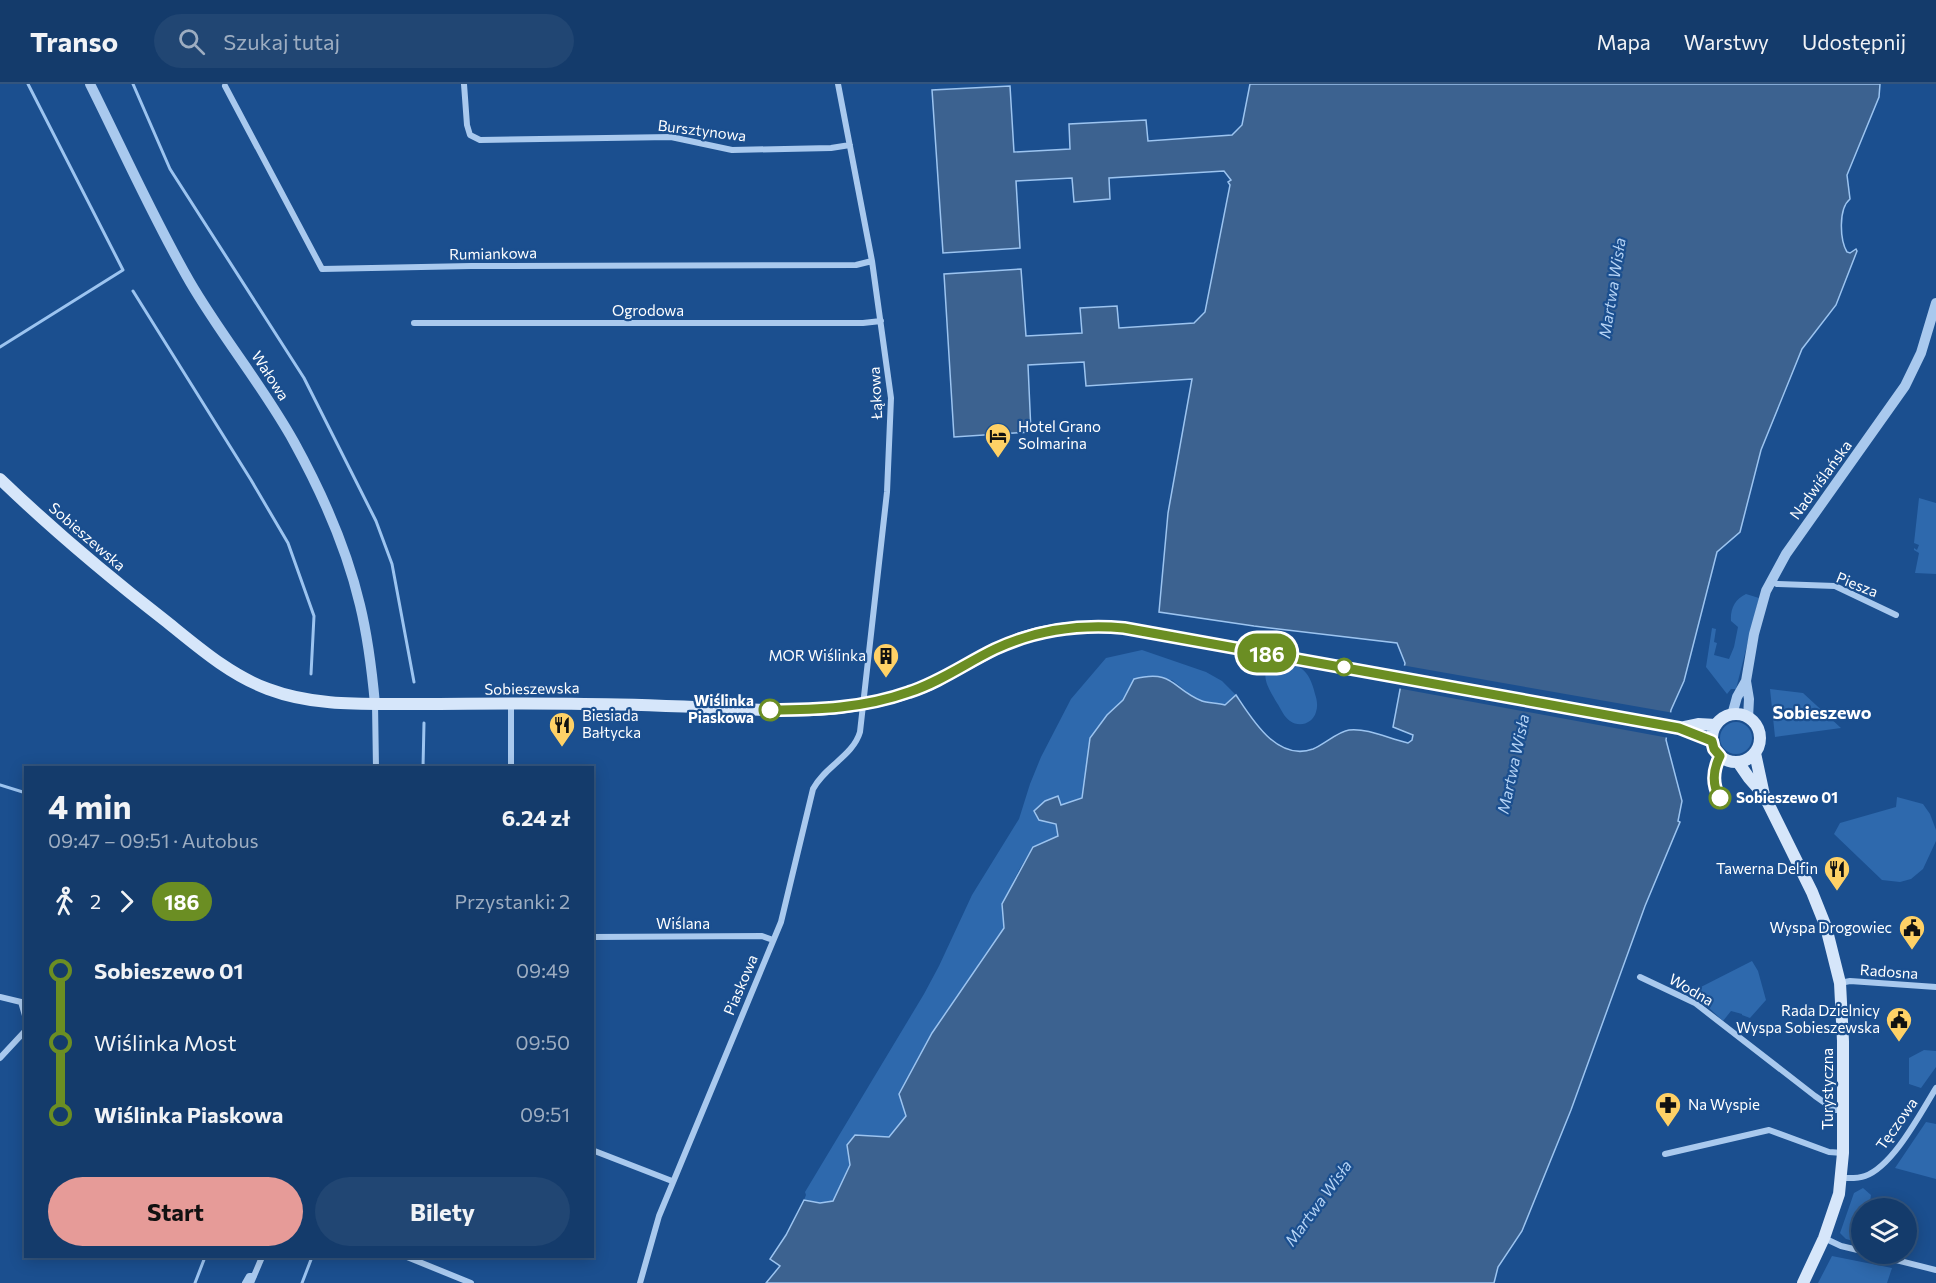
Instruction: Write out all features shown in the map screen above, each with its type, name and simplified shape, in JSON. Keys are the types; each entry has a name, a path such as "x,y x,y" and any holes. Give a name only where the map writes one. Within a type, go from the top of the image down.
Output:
{"main road":[{"name":"Sobieszewska","path":"0,479 47,523 127,591 214,659 268,689 330,703 585,704 808,710 888,699 927,685 994,650 1030,636 1047,631 1080,627 1124,628 1676,727"},
{"path":"1732,715 1748,718 1758,730 1759,746 1755,753 1744,761 1738,762 1731,762 1720,756 1714,749 1712,741 1716,725 1732,715"},
{"path":"1676,727 1698,724 1716,725"},
{"path":"1676,727 1712,741"},
{"name":"Turystyczna","path":"1755,753 1764,795 1821,912 1834,953 1840,982 1843,1041 1841,1178 1839,1194 1824,1238 1803,1283"},
{"name":"Turystyczna","path":"1738,762 1764,795"}],"street":[{"name":"Wałowa","path":"90,84 156,222 191,284 272,406 313,479 340,545 359,604 370,660 375,704"},
{"name":"Bursztynowa","path":"464,84 466,125 470,135 480,140 671,137 732,150 831,148 850,145"},
{"name":"Łąkowa","path":"838,84 872,261 891,398 889,461 863,704"},
{"name":"Rumiankowa","path":"225,86 322,269 856,265 872,261"},
{"name":"Nadwiślańska","path":"1732,715 1737,697 1746,681 1759,612 1771,581 1786,554 1905,386 1921,353 1936,303"},
{"name":"Ogrodowa","path":"414,323 863,323 881,321"},
{"name":"Piesza","path":"1771,581 1777,584 1835,586 1896,615"},
{"name":"Nadwiślańska","path":"1746,681 1749,699 1748,718"},
{"path":"375,704 376,766"},
{"name":"Piaskowa","path":"640,1283 659,1216 672,1181 784,912 813,789 823,774 857,741 863,704"},
{"path":"511,705 511,766"},
{"name":"Wiślana","path":"594,937 762,936 773,940"},
{"name":"Wodna","path":"1640,977 1695,1003 1815,1096 1835,1110 1843,1110"},
{"name":"Radosna","path":"1840,982 1936,987"},
{"path":"0,997 21,1002 24,1012"},
{"path":"0,1058 24,1032"},
{"name":"Tęczowa","path":"1841,1178 1863,1177 1883,1164 1903,1140 1936,1088"},
{"path":"1665,1154 1769,1130 1829,1152 1843,1153"},
{"path":"594,1151 672,1181"},
{"path":"1824,1238 1851,1248"},
{"path":"245,1283 249,1276 253,1280 262,1258"},
{"path":"409,1258 471,1283"},
{"path":"1912,1264 1936,1270"}],"shaded area":[{"path":"1919,498 1936,503 1936,574 1915,573 1919,553 1914,548 1917,550 1919,545 1914,543"},
{"path":"1746,594 1759,598 1736,689 1731,689 1727,694 1706,667 1712,628 1716,629 1714,642 1717,643 1714,655 1729,659 1738,627 1731,621 1731,612 1736,602"},
{"path":"1142,650 1206,672 1222,681 1236,695 1225,705 1205,703 1172,680 1134,679 1123,700 1107,715 1090,738 1082,798 1061,805 1058,797 1039,820 1056,824 1058,836 1033,847 1019,870 1002,904 1004,927 979,963 906,1116 889,1137 855,1136 847,1145 850,1165 833,1201 820,1203 804,1200 805,1192 924,994 972,895 1019,819 1041,757 1071,699 1106,658"},
{"path":"1273,662 1296,665 1306,672 1316,696 1317,705 1317,710 1309,722 1298,724 1288,719 1271,693 1265,677 1268,667"},
{"path":"1770,689 1803,693 1841,728 1775,737"},
{"path":"1736,722 1747,727 1752,738 1747,749 1736,754 1725,749 1720,738 1725,727"},
{"path":"1897,797 1923,804 1936,830 1936,841 1923,869 1911,879 1900,882 1882,880 1834,834 1840,823 1896,807"},
{"path":"1752,961 1758,971 1766,1000 1750,1018 1731,1011 1723,1021 1706,1005 1695,990"},
{"path":"1924,1050 1936,1051 1936,1067 1921,1088 1909,1084 1909,1058"},
{"path":"1926,1122 1936,1124 1936,1179 1895,1168"},
{"path":"1863,1188 1871,1195 1871,1198 1852,1198 1854,1193"},
{"path":"1851,1202 1851,1240 1840,1233"},
{"path":"1832,1256 1851,1260 1851,1264 1872,1264 1892,1268 1887,1283 1818,1283"}],"water":[{"name":"Martwa Wisła","path":"1250,84 1880,84 1879,97 1847,175 1850,199 1843,210 1842,233 1847,252 1850,253 1856,249 1857,251 1836,305 1802,349 1761,450 1740,532 1717,552 1684,681 1671,710 1666,740 1682,801 1678,821 1680,822 1645,906 1571,1110 1522,1231 1498,1267 1494,1283 766,1283 780,1266 770,1259 786,1235 804,1200 820,1203 833,1201 850,1165 847,1145 855,1135 889,1137 906,1116 899,1094 932,1033 1004,928 1002,904 1033,847 1058,836 1056,824 1039,820 1034,811 1045,801 1058,796 1061,805 1082,798 1090,738 1107,715 1123,700 1134,679 1165,678 1202,701 1225,705 1236,695 1267,736 1288,749 1300,751 1313,749 1349,730 1371,732 1408,743 1412,740 1413,735 1393,727 1405,663 1397,643 1159,612 1168,513 1192,379 1086,386 1084,362 1028,365 1031,432 954,437 944,274 1021,269 1026,336 1082,333 1080,308 1117,306 1119,328 1194,323 1205,312 1230,185 1228,182 1231,180 1224,171 1109,178 1110,199 1074,202 1072,178 1016,181 1020,248 943,253 932,90 1010,86 1014,152 1070,149 1069,124 1146,120 1148,141 1232,135 1242,125"}],"pier":[{"path":"1401,665 1674,713 1669,738 1397,688"}],"waterway":[{"path":"0,347 123,270 28,84"},
{"path":"133,84 170,169 304,378 376,521 392,564 414,682"},
{"path":"133,291 288,543 314,616 311,674"},
{"path":"423,766 424,723"},
{"path":"0,785 24,792"},
{"path":"195,1283 205,1258"},
{"path":"302,1283 312,1258"}],"bus line":[{"name":"186","path":"770,710 844,708 888,699 927,685 1019,639 1066,628 1106,626 1320,662 1679,728 1712,741 1714,749 1720,756 1715,766 1714,777 1716,791 1720,798"}],"place":[{"name":"Hotel Grano Solmarina","path":"998,459"},
{"name":"MOR Wiślinka","path":"886,679"},
{"name":"Wiślinka Piaskowa","path":"770,710"},
{"name":"Biesiada Bałtycka","path":"562,748"},
{"name":"Sobieszewo 01","path":"1720,798"},
{"name":"Tawerna Delfin","path":"1837,892"},
{"name":"Wyspa Drogowiec","path":"1912,951"},
{"name":"Rada Dzielnicy Wyspa Sobieszewska","path":"1899,1043"},
{"name":"Na Wyspie","path":"1668,1128"}],"district":[{"name":"Sobieszewo","path":"1822,713"}]}
